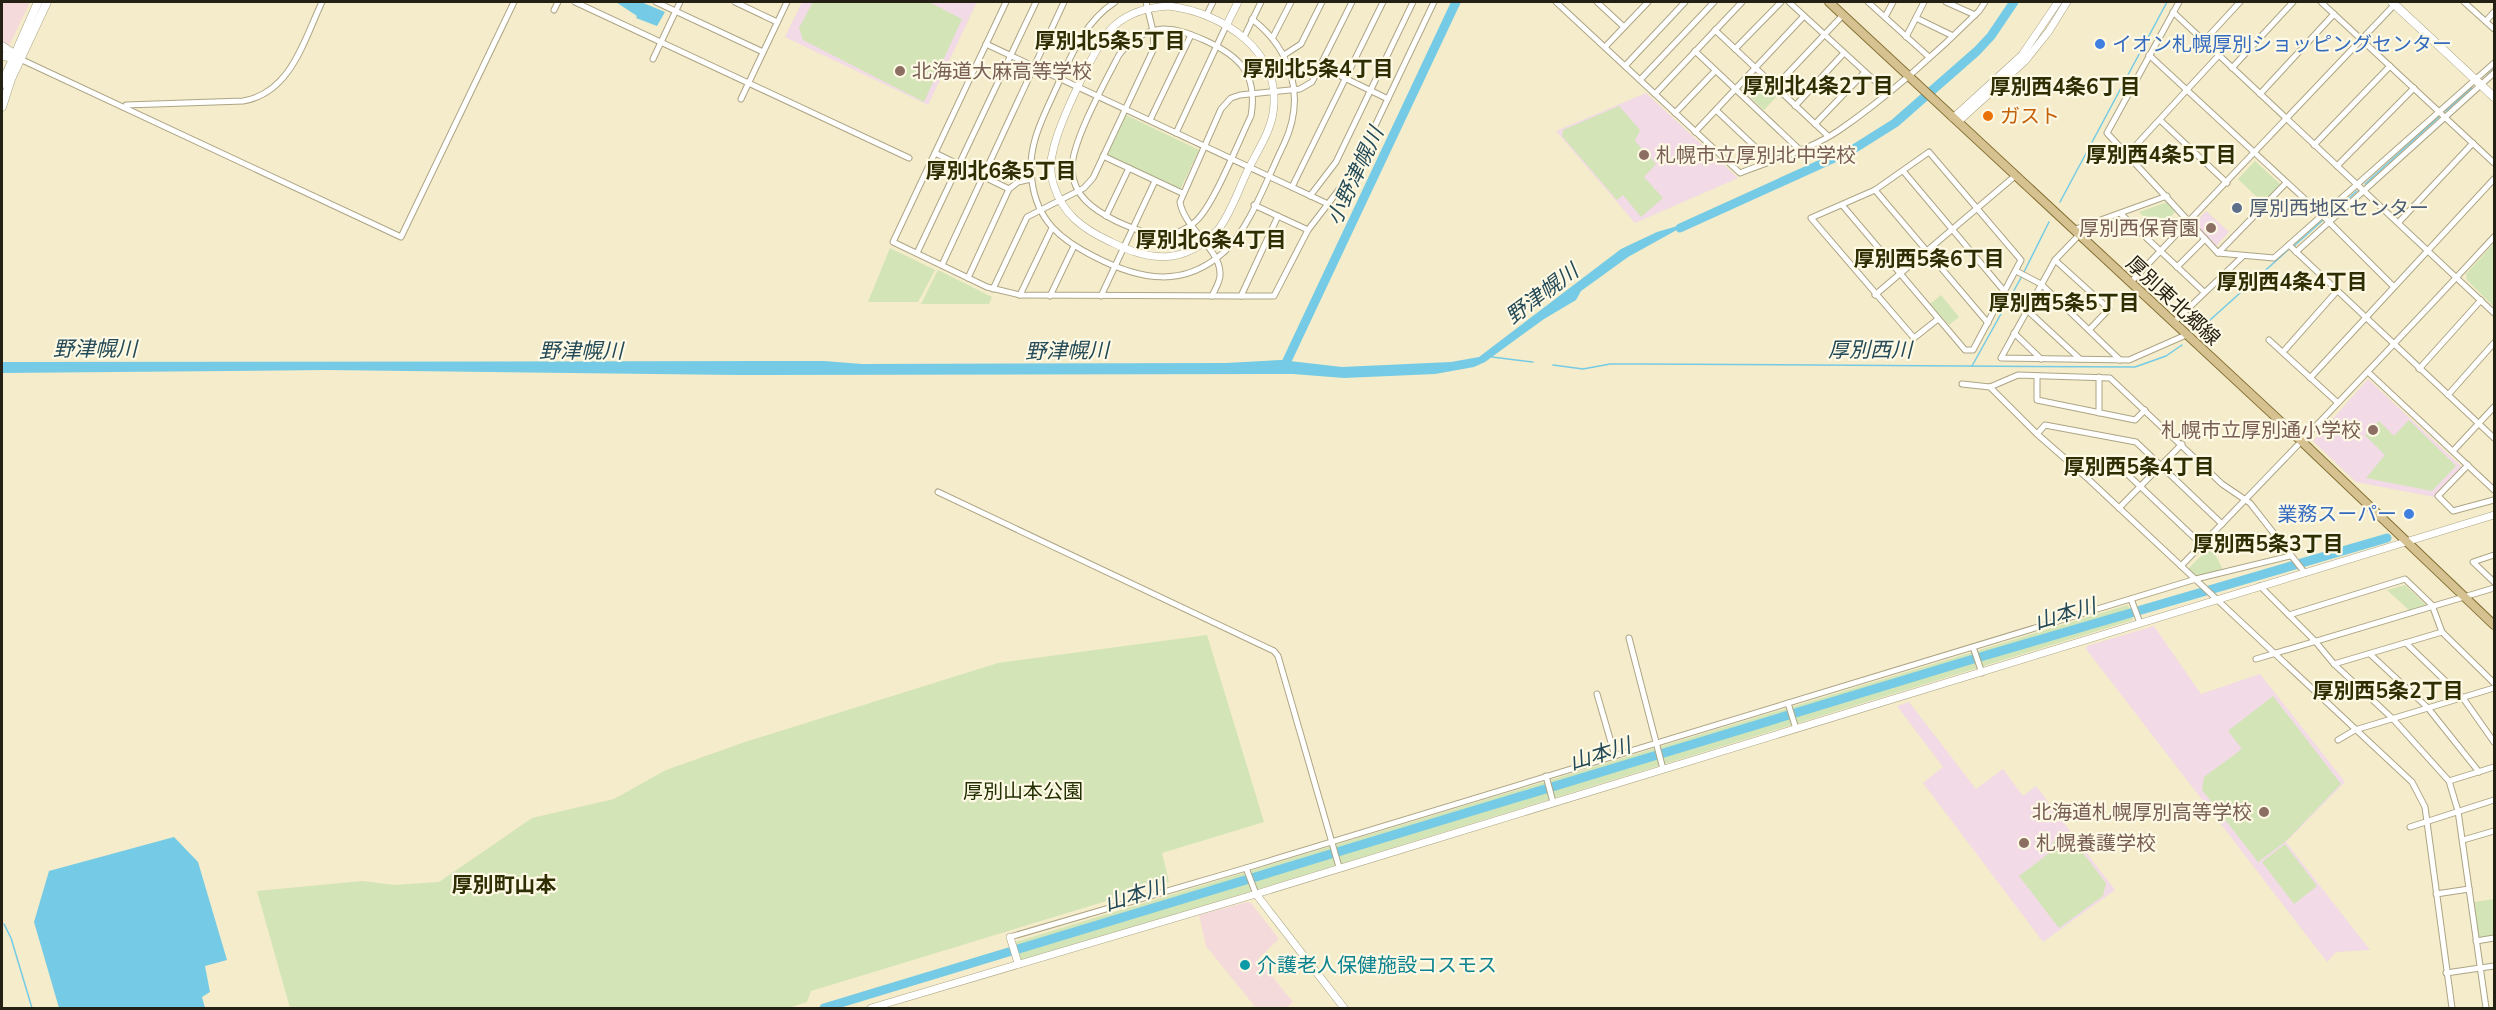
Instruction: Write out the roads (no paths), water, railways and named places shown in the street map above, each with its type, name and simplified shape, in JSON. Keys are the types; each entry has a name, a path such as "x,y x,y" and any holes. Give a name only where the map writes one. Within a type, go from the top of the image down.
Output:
{"main road":[{"path":"2,84 38,2"},
{"path":"2,107 15,57 47,2"},
{"name":"厚別東北郷線","path":"1831,2 2130,284 2302,442 2494,625"},
{"path":"2395,2 2494,97"},
{"path":"2,46 15,57"},
{"path":"2,56 15,57"}],"street":[{"path":"115,102 143,106 243,101 260,96 279,83 288,72 322,2"},
{"path":"15,57 401,237 514,2"},
{"path":"554,10 558,2"},
{"path":"575,2 909,158"},
{"path":"656,2 763,52"},
{"path":"653,59 680,2"},
{"path":"735,2 777,22"},
{"path":"741,99 787,2"},
{"path":"1006,2 893,242 993,289 1020,295 1050,296 1274,296 1308,230 1354,170 1434,2"},
{"path":"918,253 1036,2"},
{"path":"942,265 1064,2"},
{"path":"1115,2 1096,16 1085,30 1061,78 1036,134 1031,157 1031,179 1040,209 1052,228 1074,246 1114,267 1142,276 1173,276 1199,269 1216,259 1237,237 1289,130 1294,112 1294,89 1284,55 1273,37 1252,19"},
{"path":"1206,16 1213,2"},
{"path":"1176,133 1238,2"},
{"path":"1244,37 1261,2"},
{"path":"1273,37 1291,2"},
{"path":"1284,55 1301,44 1322,2"},
{"path":"1212,296 1221,275 1216,259 1191,225 1179,202 1204,146 1226,102 1240,95 1294,89 1312,82 1322,67 1352,2"},
{"path":"1292,187 1383,2"},
{"path":"1310,196 1336,162 1413,2"},
{"path":"1556,2 1740,173 1800,150 1828,136 1908,75 1953,36 1985,2"},
{"path":"1598,2 1624,27"},
{"path":"1636,2 1642,7"},
{"path":"1605,47 1648,2"},
{"path":"1625,66 1685,2"},
{"path":"1640,81 1714,2"},
{"path":"1655,94 1742,2"},
{"path":"1735,49 1781,2"},
{"path":"1789,2 1887,92"},
{"path":"1868,2 1929,57"},
{"path":"1885,17 1893,2"},
{"path":"1906,37 1924,2"},
{"path":"1946,2 1975,15"},
{"path":"1953,118 2022,55 2058,2"},
{"path":"1953,118 2025,61 2067,2"},
{"path":"2179,2 2107,133 2218,253 2274,258 2440,111 2494,73"},
{"path":"2204,41 2240,2"},
{"path":"2232,68 2294,2"},
{"path":"2321,2 2494,163"},
{"path":"2130,284 2362,40 2395,2"},
{"path":"2464,2 2494,29"},
{"path":"993,289 1027,217 1089,184 1154,48 1147,5"},
{"path":"1147,5 1169,6 1206,16 1244,37 1255,47 1266,63 1274,92 1273,115 1270,124 1223,222 1204,243 1182,254 1161,257 1136,254 1081,227 1068,214 1060,200 1053,180 1051,158 1056,140 1095,51 1107,33 1122,20 1147,5"},
{"path":"2173,12 2494,313"},
{"path":"2486,21 2494,12"},
{"path":"2260,93 2334,14"},
{"path":"1775,87 1843,15"},
{"path":"1695,132 1804,16"},
{"path":"1916,18 1953,36"},
{"path":"1171,29 1191,35 1231,54 1250,78 1252,94 1251,116 1207,208 1191,225 1176,233 1162,236 1146,235 1093,208 1078,191 1073,176 1074,154 1099,96 1124,49 1142,34 1153,31 1171,29"},
{"path":"1715,30 1828,136"},
{"path":"1150,120 1191,35"},
{"path":"986,44 1328,204"},
{"path":"1695,51 1800,150"},
{"path":"1795,106 1844,53"},
{"path":"2149,55 2322,215 2394,287"},
{"path":"2127,154 2219,56"},
{"path":"2296,252 2446,116 2494,63"},
{"path":"2314,145 2390,66"},
{"path":"1322,67 1388,99"},
{"path":"1675,113 1715,70"},
{"path":"1815,124 1864,72"},
{"path":"2337,166 2414,88"},
{"path":"1716,110 1770,162"},
{"path":"2160,120 2227,183"},
{"path":"2398,223 2473,143"},
{"path":"1843,206 1965,350 1972,350 2018,272 2021,260 1929,152 1904,172 1875,190 1843,206 1811,218 1914,338 1938,319"},
{"path":"935,153 1009,189"},
{"path":"1103,156 1182,193"},
{"path":"1106,216 1129,168"},
{"path":"1904,172 2005,292"},
{"path":"1875,295 2015,176"},
{"path":"968,278 1009,189 1018,182 1031,179"},
{"path":"2310,378 2494,179"},
{"path":"1101,296 1155,181"},
{"path":"2218,253 2286,183"},
{"path":"1875,190 1988,323"},
{"path":"2167,196 2076,232 2055,260 2001,358 2129,360 2186,335"},
{"path":"1254,206 1308,230"},
{"path":"2121,214 2204,292"},
{"path":"1240,296 1278,216"},
{"path":"1020,295 1052,228"},
{"path":"2181,566 2328,415 2337,402 2494,237"},
{"path":"2177,267 2205,239"},
{"path":"2289,244 2393,345 2494,438"},
{"path":"1050,296 1074,246"},
{"path":"2173,323 2243,255"},
{"path":"2055,260 2109,309 2089,330"},
{"path":"2018,272 2041,284 2120,360"},
{"path":"2283,352 2337,291"},
{"path":"2419,369 2481,300"},
{"path":"2027,310 2080,359"},
{"path":"2014,333 2042,359"},
{"path":"2269,340 2337,402"},
{"path":"2448,395 2494,343"},
{"path":"2368,372 2494,490"},
{"path":"1962,384 1990,387 2018,375 2110,378 2222,484 2246,499 2302,571"},
{"path":"2037,376 2037,400 2135,420 2145,410"},
{"path":"2099,413 2100,377"},
{"path":"1990,387 2037,434 2085,476 2412,782 2425,807 2452,1008"},
{"path":"2453,451 2494,407"},
{"path":"2037,434 2045,425 2136,442 2222,524"},
{"path":"2119,508 2182,444"},
{"path":"2468,465 2438,496 2453,512 2494,500"},
{"path":"2085,476 2096,466 2125,472 2202,545"},
{"path":"938,492 1274,651 1278,656 1339,867"},
{"path":"872,1008 1256,894 1982,673 2302,571 2407,543 2494,515"},
{"path":"2494,555 2473,562 2494,582"},
{"path":"1018,963 1011,939 1246,870 2197,581 2292,558"},
{"path":"2289,615 2405,579 2433,605 2442,632 2494,682"},
{"path":"2259,586 2315,641 2334,664 2392,719 2449,781 2458,811 2463,840 2486,1008"},
{"path":"2256,659 2494,588"},
{"path":"2132,602 2140,623"},
{"path":"2334,664 2442,632"},
{"path":"1629,638 1663,769"},
{"path":"2406,643 2463,698 2494,742"},
{"path":"1974,648 1982,673"},
{"path":"2370,654 2428,708 2479,772"},
{"path":"2338,740 2355,730 2494,688"},
{"path":"1597,694 1615,756"},
{"path":"1788,705 1796,729"},
{"path":"2449,781 2494,767"},
{"path":"1547,778 1553,802"},
{"path":"2410,827 2494,800"},
{"path":"2463,840 2494,831"},
{"path":"1246,870 1256,894 1344,1008"},
{"path":"2436,894 2469,889"},
{"path":"2476,940 2494,938"},
{"path":"2446,973 2494,966"}],"water":[{"path":"616,2 641,2 665,12 657,26 636,18 637,16"},
{"path":"1691,222 1628,257 1581,291 1576,300 1544,319 1485,362 1474,367 1435,374 1344,378 1293,374 737,375 327,370 2,373 2,362 824,361 862,364 1226,363 1281,360 1342,367 1451,362 1479,357 1621,249 1657,232"},
{"path":"174,837 198,862 227,960 205,966 210,992 202,997 205,1008 59,1008 34,922 49,871"}],"waterway":[{"name":"小野津幌川","path":"1285,365 1456,2"},
{"name":"野津幌川","path":"1680,228 1852,150 1895,123 1977,51 1991,36 2014,2"},
{"path":"2060,202 2167,2"},
{"name":"厚別西川","path":"2487,76 2494,69"},
{"name":"厚別西川","path":"2446,111 2472,88"},
{"name":"厚別西川","path":"2365,184 2440,116"},
{"name":"厚別西川","path":"2328,216 2357,191"},
{"name":"厚別西川","path":"2294,246 2322,221"},
{"path":"2024,272 2049,222"},
{"name":"厚別西川","path":"2200,329 2288,250"},
{"path":"1972,366 2022,276"},
{"name":"厚別西川","path":"1553,365 1583,369 1610,364 2135,367 2166,356 2182,345"},
{"name":"厚別西川","path":"1492,357 1533,362"},
{"name":"山本川","path":"824,1008 1970,660 2387,538"},
{"path":"4,924 11,938 32,1008"}],"place":[{"name":"イオン札幌厚別ショッピングセンター","path":"2100,44"},
{"name":"北海道大麻高等学校","path":"900,71"},
{"name":"ガスト","path":"1988,116"},
{"name":"札幌市立厚別北中学校","path":"1644,155"},
{"name":"厚別西地区センター","path":"2237,208"},
{"name":"厚別西保育園","path":"2211,228"},
{"name":"札幌市立厚別通小学校","path":"2373,430"},
{"name":"業務スーパー","path":"2409,514"},
{"name":"北海道札幌厚別高等学校","path":"2264,812"},
{"name":"札幌養護学校","path":"2024,843"},
{"name":"介護老人保健施設コスモス","path":"1245,965"}],"district":[{"name":"厚別北5条5丁目","path":"1110,41"},
{"name":"厚別北5条4丁目","path":"1318,69"},
{"name":"厚別北4条2丁目","path":"1818,86"},
{"name":"厚別西4条6丁目","path":"2065,87"},
{"name":"厚別西4条5丁目","path":"2161,155"},
{"name":"厚別北6条5丁目","path":"1001,171"},
{"name":"厚別北6条4丁目","path":"1211,240"},
{"name":"厚別西5条6丁目","path":"1929,259"},
{"name":"厚別西4条4丁目","path":"2292,282"},
{"name":"厚別西5条5丁目","path":"2064,303"},
{"name":"厚別西5条4丁目","path":"2139,467"},
{"name":"厚別西5条3丁目","path":"2268,544"},
{"name":"厚別西5条2丁目","path":"2388,691"},
{"name":"厚別町山本","path":"504,885"}],"park label":[{"name":"厚別山本公園","path":"1023,791"}]}
